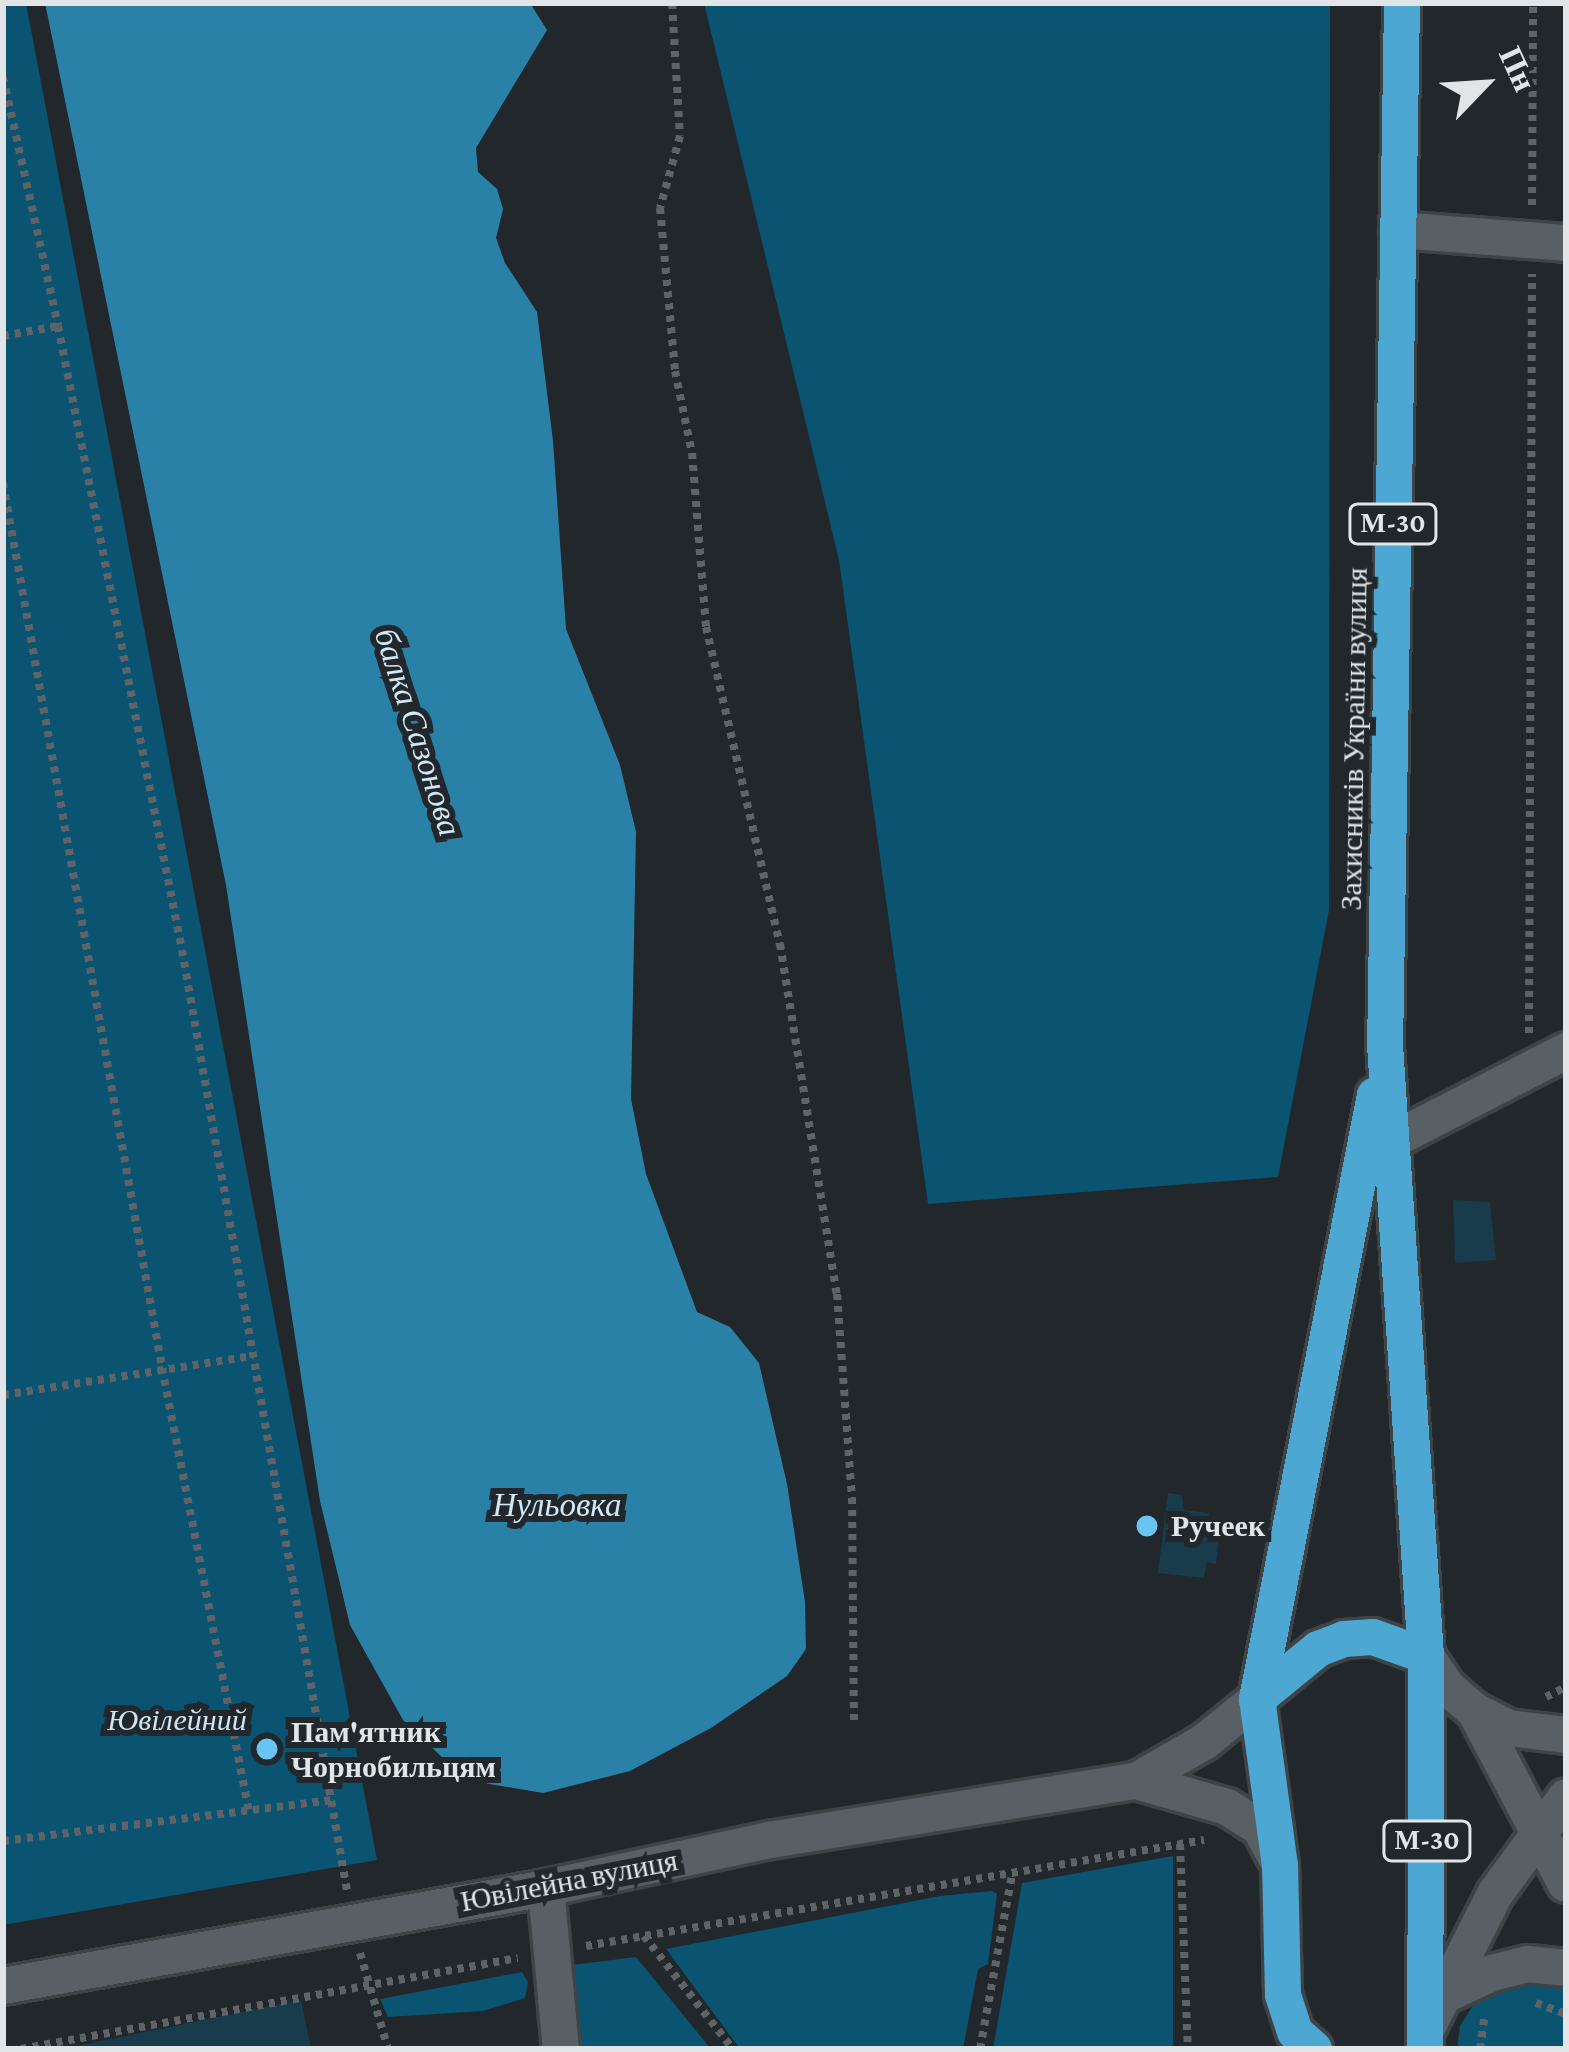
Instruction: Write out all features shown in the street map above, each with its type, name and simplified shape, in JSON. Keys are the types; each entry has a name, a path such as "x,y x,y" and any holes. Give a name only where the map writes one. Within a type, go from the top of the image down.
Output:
{"highway":[{"name":"Захисників України вулиця","path":"1402,3 1385,1045 1426,1656"},
{"name":"Захисників України вулиця","path":"1257,1699 1385,1045"},
{"path":"1257,1699 1318,1649 1344,1639 1373,1637 1426,1656"},
{"name":"М-30","path":"1424,2030 1426,1656"},
{"name":"М-30","path":"1257,1699 1280,1866 1286,2049"},
{"path":"1283,1995 1295,2032 1314,2049"}],"street":[{"path":"1398,230 1549,243"},
{"path":"1391,1141 1566,1051"},
{"path":"1426,1656 1447,1687 1475,1712 1508,1728 1566,1735"},
{"name":"Ювілейна вулиця","path":"3,1986 546,1888 770,1840 1136,1781 1204,1742 1257,1699"},
{"path":"1475,1712 1566,1884"},
{"name":"Ювілейна вулиця","path":"1136,1781 1227,1807 1260,1828 1280,1866"},
{"path":"1424,2030 1495,1894 1566,1797"},
{"path":"546,1888 561,2049"},
{"path":"1424,2030 1492,1973 1528,1964 1566,1968"}],"path":[{"path":"672,3 680,136 660,208 675,370 692,453 706,627 780,944 837,1294 852,1498 854,1724"},
{"path":"1529,1073 1549,243 1533,3"},
{"path":"3,77 58,326 182,950 330,1800 3,1841"},
{"path":"3,336 58,326"},
{"path":"3,483 162,1368 249,1810"},
{"path":"3,1395 253,1356"},
{"path":"21,2049 1213,1838"},
{"path":"1180,1844 1188,2049"},
{"path":"980,2049 1012,1875"},
{"path":"644,1936 733,2049"},
{"path":"367,1986 388,2049"}],"green space":[{"name":"Ювілейний","path":"3,3 26,3 377,1860 3,1925"},
{"path":"704,3 1330,3 1329,910 1278,1177 928,1204 839,560"},
{"path":"1173,1856 1173,2049 993,2049 1022,1883"},
{"path":"997,1894 988,1964 978,1969 963,2049 740,2049 666,1949 940,1896"},
{"path":"636,1957 711,2049 581,2049 572,1965"},
{"path":"522,1972 528,1982 525,1998 483,2011 388,2017 380,1999"},
{"path":"1538,1977 1566,1987 1566,2049 1457,2049 1460,2026 1484,1988"}],"water":[{"name":"Нульовка","path":"45,3 530,3 547,30 476,148 478,172 497,189 503,209 496,238 505,263 537,312 553,441 566,629 620,765 636,832 631,1099 646,1174 697,1312 730,1327 759,1363 787,1484 805,1602 806,1649 787,1676 711,1728 630,1771 543,1793 466,1780 403,1720 350,1625 320,1501 226,885"}],"building":[{"path":"1453,1200 1490,1202 1496,1260 1455,1263"},
{"path":"1168,1493 1182,1495 1184,1510 1209,1513 1207,1527 1220,1529 1216,1564 1207,1562 1204,1578 1158,1573"},
{"path":"301,2000 311,2049 72,2047"}],"place":[{"name":"Ручеек","path":"1147,1526"},
{"name":"Пам'ятник Чорнобильцям","path":"267,1749"}],"water label":[{"name":"балка Сазонова","path":"418,732"}]}
